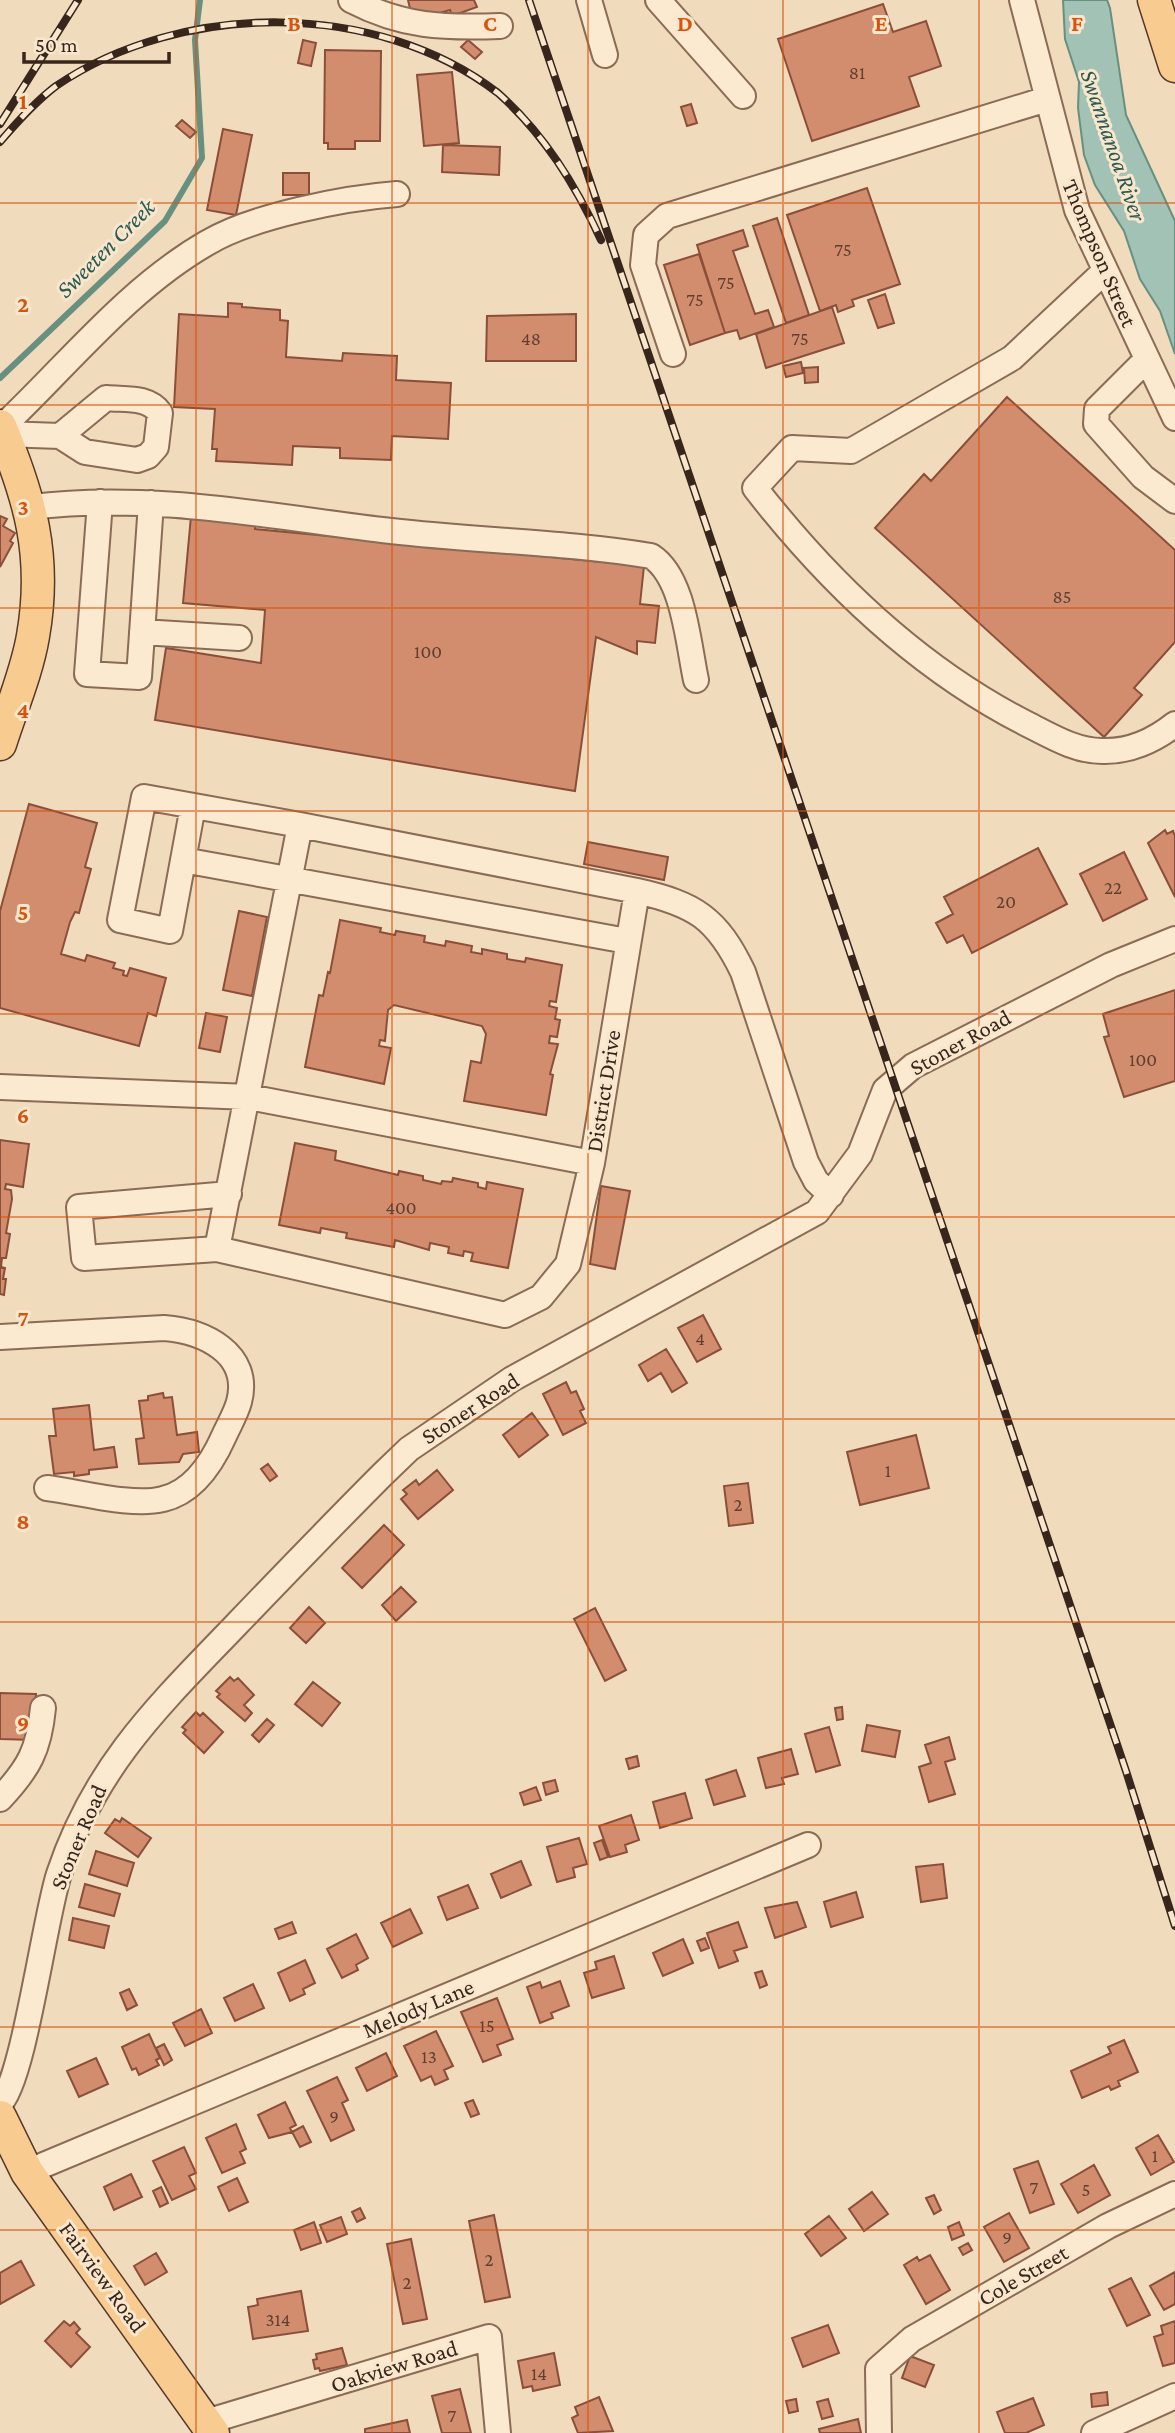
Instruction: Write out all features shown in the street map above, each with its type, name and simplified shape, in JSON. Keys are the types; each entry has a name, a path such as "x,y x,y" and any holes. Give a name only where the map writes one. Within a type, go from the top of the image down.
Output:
{"main road":[{"path":"1154,0 1175,66"},
{"path":"0,744 33,637 38,556 31,507 1,430"},
{"name":"Fairview Road","path":"0,2117 27,2172 210,2428"}],"street":[{"path":"351,0 380,15 413,23 446,28 500,26"},
{"path":"589,0 606,55"},
{"path":"659,0 743,96"},
{"name":"Thompson Street","path":"1021,0 1067,179 1105,271 1175,418"},
{"path":"673,354 643,265 646,235 667,216 1046,99"},
{"path":"1,430 100,328 160,276 208,242 251,224 366,197 397,194"},
{"path":"1105,271 1012,358 851,452 792,448 755,488 794,538 880,624 947,676 1016,718 1070,746 1103,752 1153,741 1175,724"},
{"path":"1147,359 1097,409 1096,424 1143,477 1175,501"},
{"path":"1,430 60,436"},
{"path":"31,507 100,502 150,503 652,556 662,563 674,579 695,680"},
{"path":"100,502 87,674 139,677 150,503"},
{"path":"142,632 239,638"},
{"path":"194,806 170,931 120,920 144,797 300,825 637,891 691,906 721,932 732,949 743,972 806,1162 816,1181 831,1195"},
{"path":"217,1249 300,825"},
{"path":"183,860 627,941"},
{"name":"District Drive","path":"0,1087 248,1097 592,1163 637,891"},
{"name":"Stoner Road","path":"0,2104 17,2068 46,1922 67,1850 98,1785 161,1703 409,1449 472,1403 512,1379 817,1212 860,1154 885,1090 903,1072 949,1045 1111,965 1175,939"},
{"path":"229,1194 79,1207 84,1258 217,1249 505,1315 541,1297 568,1264 592,1163"},
{"path":"0,1337 164,1328 189,1330 213,1340 230,1355 240,1374 239,1401 220,1445 202,1474 187,1489 165,1499 146,1502 47,1488"},
{"path":"0,1799 25,1771 40,1740 43,1708"},
{"name":"Melody Lane","path":"27,2172 808,1845"},
{"name":"Cole Street","path":"879,2433 878,2368 912,2339 1108,2226 1175,2194"},
{"name":"Oakview Road","path":"210,2428 489,2337 498,2433"},
{"path":"1094,2433 1175,2396"}],"water":[{"name":"Swannanoa River","path":"1063,0 1107,0 1110,8 1126,115 1175,221 1175,354 1160,311 1140,279 1124,231 1095,185 1084,155 1078,108 1079,82 1065,39"}],"building":[{"path":"408,0 474,0 477,7 452,16 450,10 423,18 412,17"},
{"path":"883,4 893,32 926,21 941,66 909,77 919,106 812,141 778,39"},
{"path":"303,40 316,43 311,66 298,63"},
{"path":"468,40 482,52 475,59 461,47"},
{"path":"325,50 381,51 380,141 355,141 355,149 328,149 328,143 324,143"},
{"path":"452,72 459,143 424,146 417,75"},
{"path":"691,104 697,123 687,126 681,107"},
{"path":"182,120 196,132 190,138 176,126"},
{"path":"223,129 252,135 236,215 207,210"},
{"path":"443,145 500,147 499,175 442,172"},
{"path":"283,173 309,173 309,195 283,195"},
{"path":"867,188 900,284 852,300 854,306 838,312 836,305 820,311 787,215"},
{"path":"777,218 809,315 786,323 753,226"},
{"path":"743,230 748,246 733,251 755,314 768,310 774,327 740,339 737,330 725,333 697,245"},
{"path":"699,254 725,333 690,345 664,265"},
{"path":"885,294 894,323 878,328 868,300"},
{"path":"228,303 280,310 280,320 288,321 286,357 342,361 343,353 397,356 396,380 451,383 448,439 392,436 391,460 340,458 340,448 293,446 292,465 216,461 217,449 212,449 215,409 174,407 179,314 228,317"},
{"path":"832,307 844,343 766,368 756,334"},
{"path":"576,314 576,361 486,361 487,316"},
{"path":"801,362 803,373 786,377 783,366"},
{"path":"818,367 818,382 805,383 804,368"},
{"path":"1007,397 1175,550 1175,642 1134,688 1142,695 1104,737 875,528 924,474 931,481"},
{"path":"0,516 7,519 3,526 15,533 10,541 13,543 0,567"},
{"path":"191,516 256,523 255,529 644,566 640,604 659,606 655,643 637,641 637,654 596,637 575,791 155,720 166,648 261,663 265,610 183,603"},
{"path":"29,804 97,823 85,867 91,869 79,913 75,912 70,922 61,954 85,961 87,955 115,963 113,968 124,971 123,975 127,976 130,968 166,978 156,1016 148,1013 139,1046 0,1008 0,911"},
{"path":"1165,830 1167,834 1173,831 1175,836 1175,897 1148,843"},
{"path":"588,842 668,857 664,880 584,864"},
{"path":"1038,848 1067,904 972,953 963,935 947,943 936,923 953,914 944,897"},
{"path":"1124,852 1147,899 1103,921 1080,874"},
{"path":"239,911 267,917 252,996 223,990"},
{"path":"340,920 381,928 380,932 395,935 396,931 425,936 424,942 445,946 446,941 472,946 471,952 482,954 482,949 507,954 507,959 525,962 526,958 562,965 556,1002 550,1001 549,1006 557,1008 555,1019 560,1020 557,1037 550,1036 549,1043 558,1044 550,1074 553,1075 546,1115 464,1101 471,1061 481,1063 486,1034 482,1026 394,1005 388,1010 385,1041 380,1040 379,1046 391,1048 384,1084 305,1067 319,995 323,996 328,972 330,973"},
{"path":"1175,990 1175,1081 1124,1097 1104,1037 1109,1036 1103,1014"},
{"path":"206,1013 227,1017 220,1052 199,1048"},
{"path":"0,1140 29,1144 23,1187 6,1184 5,1189 11,1190 12,1199 6,1233 10,1234 6,1258 2,1258 1,1267 5,1268 4,1295 0,1294"},
{"path":"295,1143 336,1151 335,1160 398,1175 399,1171 423,1176 423,1180 441,1184 442,1181 452,1182 453,1178 478,1183 478,1187 486,1189 487,1182 523,1189 508,1268 471,1261 473,1253 464,1251 463,1256 448,1253 449,1247 430,1243 429,1250 395,1240 394,1247 346,1238 347,1233 321,1228 320,1233 279,1225"},
{"path":"601,1186 630,1191 615,1269 590,1264"},
{"path":"703,1315 721,1349 697,1362 678,1328"},
{"path":"666,1349 687,1383 672,1392 661,1373 648,1381 639,1365"},
{"path":"566,1382 571,1393 576,1391 584,1409 580,1411 586,1423 563,1435 543,1394"},
{"path":"163,1393 164,1398 172,1397 177,1435 197,1432 199,1452 183,1454 179,1462 139,1464 136,1439 144,1438 139,1401"},
{"path":"89,1405 94,1450 114,1447 117,1467 89,1470 89,1474 74,1476 74,1472 54,1474 49,1436 56,1436 53,1409"},
{"path":"532,1413 548,1435 519,1457 503,1435"},
{"path":"916,1435 929,1488 860,1505 847,1452"},
{"path":"268,1464 277,1476 270,1481 261,1469"},
{"path":"437,1470 453,1490 418,1519 401,1499 407,1494 403,1490 416,1480 419,1485"},
{"path":"748,1483 753,1523 729,1526 724,1486"},
{"path":"384,1525 404,1545 362,1588 342,1568"},
{"path":"401,1587 416,1602 396,1621 382,1605"},
{"path":"309,1607 325,1623 306,1643 290,1628"},
{"path":"595,1608 626,1670 605,1681 574,1619"},
{"path":"230,1677 234,1681 238,1678 254,1695 244,1705 252,1713 245,1721 217,1697 220,1694 216,1691"},
{"path":"313,1682 340,1703 322,1726 295,1704"},
{"path":"0,1693 36,1694 34,1740 0,1739"},
{"path":"842,1707 843,1719 837,1720 835,1708"},
{"path":"196,1712 200,1716 203,1713 223,1732 204,1753 183,1733 186,1730 182,1727"},
{"path":"267,1719 274,1725 259,1742 252,1735"},
{"path":"867,1725 900,1731 895,1757 862,1751"},
{"path":"829,1727 840,1765 816,1772 805,1734"},
{"path":"949,1737 955,1759 945,1762 955,1794 929,1802 919,1767 931,1763 925,1745"},
{"path":"791,1749 798,1774 782,1778 784,1784 766,1788 758,1758"},
{"path":"637,1756 639,1766 629,1769 626,1759"},
{"path":"736,1770 745,1796 714,1805 706,1780"},
{"path":"555,1780 558,1791 546,1795 543,1783"},
{"path":"536,1787 541,1800 524,1805 520,1793"},
{"path":"685,1793 692,1818 660,1828 653,1802"},
{"path":"631,1815 639,1840 625,1845 627,1852 610,1857 599,1826"},
{"path":"122,1818 151,1838 138,1857 105,1833 115,1819 120,1822"},
{"path":"579,1838 587,1864 573,1868 575,1877 557,1882 547,1847"},
{"path":"602,1840 608,1857 600,1860 594,1843"},
{"path":"96,1851 134,1863 127,1886 89,1874"},
{"path":"521,1861 531,1885 501,1898 491,1874"},
{"path":"943,1864 947,1898 921,1902 916,1867"},
{"path":"85,1884 120,1894 114,1916 79,1907"},
{"path":"468,1885 478,1908 447,1920 438,1897"},
{"path":"856,1892 863,1917 831,1927 824,1902"},
{"path":"797,1902 806,1927 775,1938 765,1908"},
{"path":"410,1909 422,1933 393,1947 381,1923"},
{"path":"73,1918 109,1926 104,1948 69,1940"},
{"path":"292,1922 296,1933 279,1939 275,1929"},
{"path":"738,1922 747,1947 734,1951 738,1961 719,1968 707,1933"},
{"path":"356,1934 368,1958 356,1965 358,1970 342,1978 327,1949"},
{"path":"705,1938 709,1948 701,1951 697,1941"},
{"path":"683,1939 693,1963 663,1976 653,1953"},
{"path":"614,1956 624,1988 592,1998 584,1973 597,1969 595,1962"},
{"path":"305,1960 315,1983 303,1989 305,1994 290,2001 278,1973"},
{"path":"762,1971 767,1985 760,1988 755,1973"},
{"path":"560,1981 569,2006 551,2013 553,2018 540,2023 527,1987 540,1982 542,1988"},
{"path":"253,1984 264,2008 235,2021 224,1998"},
{"path":"129,1989 137,2005 127,2010 120,1993"},
{"path":"497,1998 513,2039 497,2045 501,2055 483,2062 461,2012"},
{"path":"201,2009 212,2033 185,2046 173,2023"},
{"path":"436,2031 453,2066 444,2070 448,2079 435,2085 431,2076 421,2081 404,2046"},
{"path":"149,2034 160,2058 156,2060 159,2065 139,2075 136,2068 132,2070 122,2047"},
{"path":"1124,2040 1138,2072 1118,2081 1120,2086 1111,2090 1109,2086 1082,2098 1071,2071 1111,2053 1108,2047"},
{"path":"164,2044 172,2060 164,2065 156,2048"},
{"path":"386,2053 397,2076 367,2091 356,2068"},
{"path":"96,2058 108,2084 79,2097 67,2071"},
{"path":"337,2077 348,2100 342,2103 354,2130 331,2141 307,2091"},
{"path":"473,2100 479,2114 471,2117 465,2103"},
{"path":"285,2102 296,2125 290,2128 292,2132 269,2138 258,2115"},
{"path":"236,2124 246,2149 240,2152 245,2163 222,2173 206,2138"},
{"path":"303,2126 311,2142 300,2147 292,2132"},
{"path":"1158,2135 1174,2162 1151,2175 1136,2148"},
{"path":"184,2147 196,2173 189,2176 196,2189 172,2200 153,2161"},
{"path":"1038,2161 1054,2204 1030,2213 1014,2169"},
{"path":"1094,2165 1110,2195 1078,2213 1061,2184"},
{"path":"131,2174 142,2197 114,2210 104,2187"},
{"path":"237,2178 248,2202 229,2211 218,2187"},
{"path":"161,2187 168,2203 160,2207 153,2191"},
{"path":"872,2192 888,2214 864,2231 849,2209"},
{"path":"934,2195 941,2210 934,2214 926,2198"},
{"path":"360,2208 365,2218 357,2222 352,2212"},
{"path":"1009,2213 1029,2248 1004,2262 984,2227"},
{"path":"494,2215 510,2297 485,2302 469,2221"},
{"path":"829,2216 846,2238 821,2256 805,2234"},
{"path":"341,2217 347,2234 327,2242 320,2225"},
{"path":"314,2222 321,2243 301,2250 294,2230"},
{"path":"959,2222 964,2235 952,2240 948,2227"},
{"path":"411,2239 427,2319 403,2324 387,2244"},
{"path":"968,2243 972,2250 963,2255 959,2248"},
{"path":"156,2253 167,2272 145,2285 134,2266"},
{"path":"930,2255 950,2290 926,2304 904,2265 917,2257 919,2261"},
{"path":"21,2261 34,2285 0,2304 0,2273"},
{"path":"1175,2272 1175,2304 1164,2310 1150,2286"},
{"path":"1131,2278 1150,2315 1127,2326 1109,2289"},
{"path":"301,2291 308,2331 253,2339 248,2307 258,2305 257,2299"},
{"path":"64,2321 70,2326 74,2322 80,2329 76,2333 90,2347 71,2367 45,2341"},
{"path":"1175,2321 1175,2363 1163,2366 1154,2337 1163,2334 1161,2326"},
{"path":"828,2325 839,2353 803,2367 792,2338"},
{"path":"342,2348 347,2365 320,2371 319,2368 315,2369 313,2360 317,2359 316,2354"},
{"path":"554,2353 560,2385 533,2391 532,2386 523,2388 518,2361"},
{"path":"910,2356 934,2365 925,2387 902,2378"},
{"path":"460,2389 471,2433 442,2433 432,2396"},
{"path":"1107,2392 1108,2405 1092,2407 1091,2394"},
{"path":"599,2397 613,2431 578,2433 572,2418 578,2415 575,2407"},
{"path":"1033,2398 1044,2425 1026,2433 1005,2433 997,2412"},
{"path":"796,2399 798,2411 789,2413 786,2401"},
{"path":"828,2399 833,2416 822,2419 817,2402"},
{"path":"858,2419 861,2433 820,2433 819,2429"},
{"path":"407,2420 410,2433 365,2433 365,2429"}],"waterway":[{"name":"Sweeten Creek","path":"0,378 165,221 202,158 195,40 200,0"}],"railway":[{"path":"0,124 78,0"},
{"path":"529,0 1126,1771 1175,1926"},
{"path":"0,142 26,112 56,86 106,58 162,38 220,26 279,22 338,27 396,41 449,62 498,93 530,125 557,161 601,240"}]}
